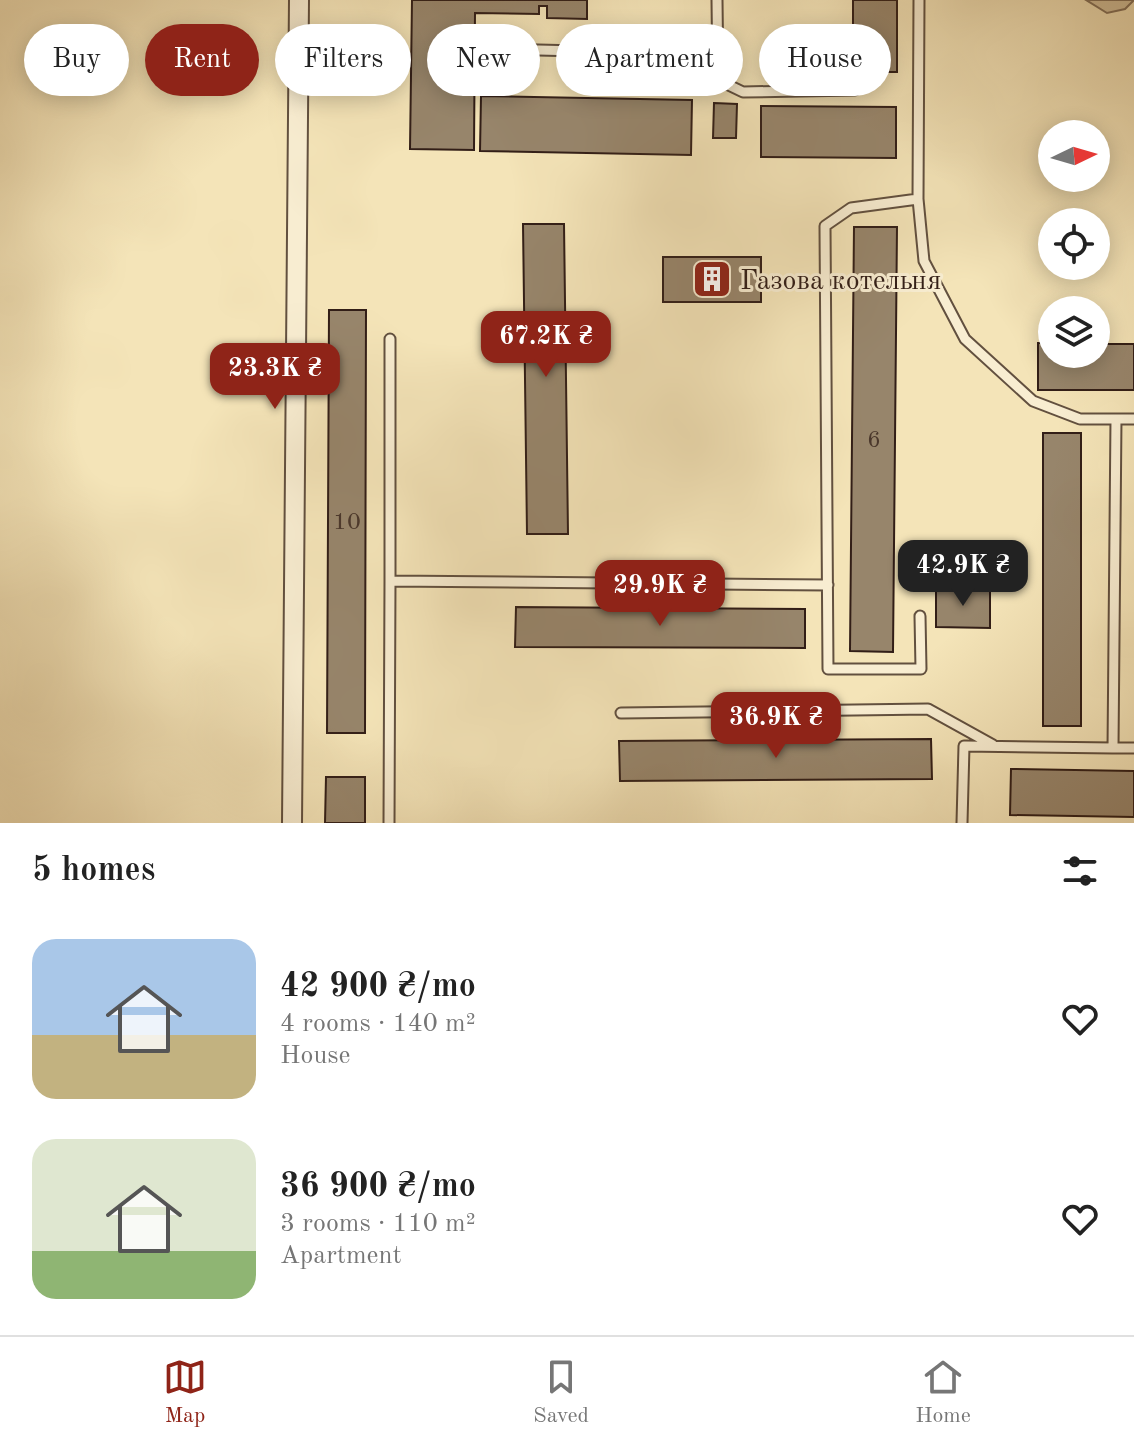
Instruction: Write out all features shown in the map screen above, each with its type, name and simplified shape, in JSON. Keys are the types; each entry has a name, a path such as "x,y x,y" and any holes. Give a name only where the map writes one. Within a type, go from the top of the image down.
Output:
{"street":[{"path":"292,823 299,0"}],"lane":[{"path":"717,0 717,24"},
{"path":"919,0 918,199 924,261 965,339 1033,401 1080,419 1134,419"},
{"path":"918,199 851,208 825,226 828,669 921,669 920,616"},
{"path":"389,823 390,339"},
{"path":"1113,748 1116,419"},
{"path":"390,581 828,585"},
{"path":"621,713 928,709 996,747"},
{"path":"962,823 964,746 1134,748"}],"shaded area":[{"path":"1086,0 1134,0 1125,9 1107,13"}],"building":[{"path":"412,0 587,0 587,19 547,18 547,6 539,6 539,14 475,13 475,24 427,24 427,96 474,96 474,150 410,149"},
{"path":"853,0 897,0 897,72 891,72 891,24 853,24"},
{"path":"481,96 692,100 691,155 480,151"},
{"path":"714,103 737,104 736,138 713,138"},
{"path":"761,106 896,107 896,158 761,157"},
{"path":"523,224 564,224 568,534 527,534"},
{"path":"854,227 897,227 893,652 850,651"},
{"name":"Газова котельня","path":"663,257 761,257 761,302 663,302"},
{"path":"329,310 366,310 365,733 327,733"},
{"path":"1110,344 1134,344 1134,390 1038,390 1038,368 1110,368"},
{"path":"1043,433 1081,433 1081,726 1043,726"},
{"path":"936,588 990,589 990,628 936,627"},
{"path":"516,607 805,609 805,648 515,647"},
{"path":"931,739 932,779 620,781 619,741"},
{"path":"1011,769 1134,771 1134,817 1010,815"},
{"path":"326,777 365,777 365,823 325,823"}],"place":[{"name":"Газова котельня","path":"712,279"}]}
